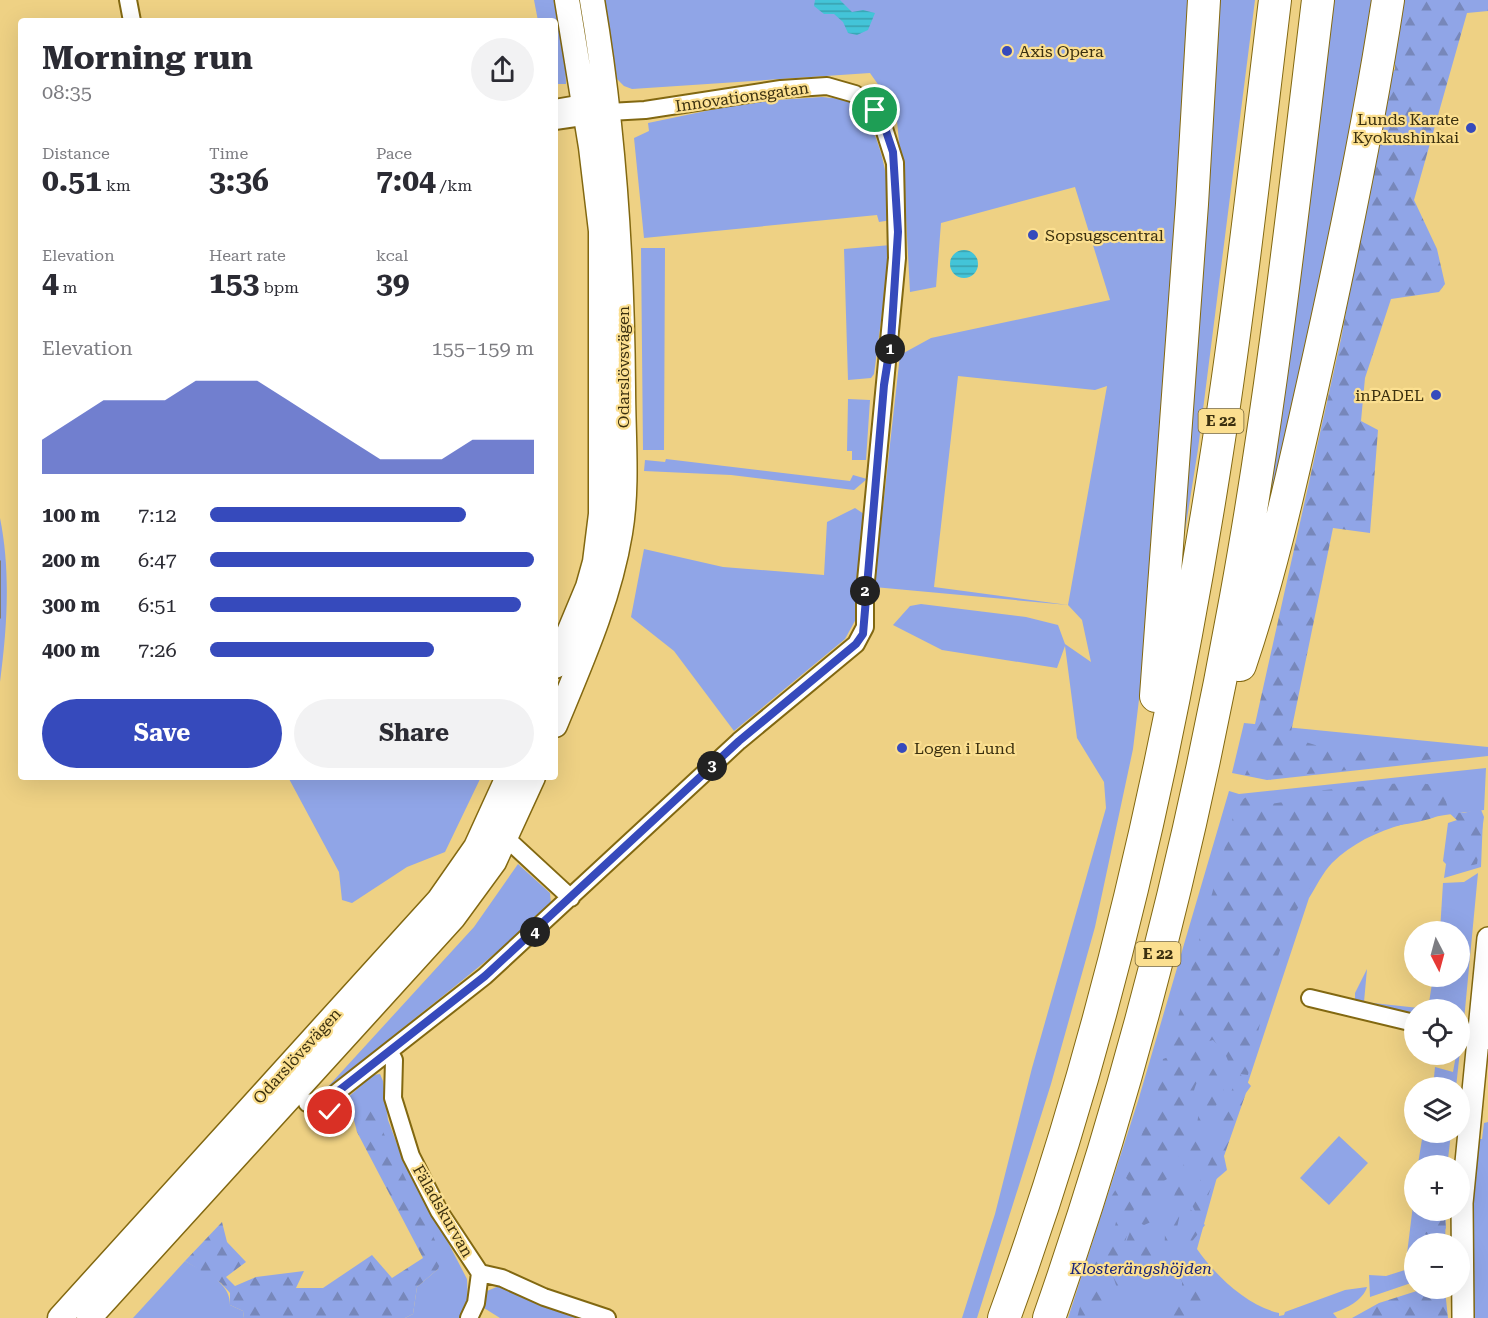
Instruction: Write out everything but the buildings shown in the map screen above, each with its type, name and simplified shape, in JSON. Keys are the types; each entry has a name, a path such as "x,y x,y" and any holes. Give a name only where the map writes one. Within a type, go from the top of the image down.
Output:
{"highway":[{"path":"1143,838 1170,515 1204,0"},
{"name":"E 22","path":"1004,1318 1085,1062 1143,838 1184,648 1215,469 1275,0"},
{"name":"E 22","path":"1049,1318 1114,1113 1148,995 1197,794 1216,705 1258,471 1318,0"},
{"path":"1197,794 1260,607 1279,534 1371,114 1388,0"}],"main road":[{"name":"Odarslövsvägen","path":"558,718 594,631 607,592 620,530 623,471 623,282 593,111 567,0"},
{"name":"Odarslövsvägen","path":"558,659 588,587 595,562 601,514 601,231 593,111 592,0"},
{"name":"Odarslövsvägen","path":"89,1318 453,918 488,871 507,780"},
{"name":"Odarslövsvägen","path":"60,1318 439,900 496,834 531,780"}],"street":[{"path":"128,0 131,18"},
{"name":"Innovationsgatan","path":"571,897 739,741 856,644 865,627 866,580 884,385 891,341 898,232 895,163 882,122 875,110 855,94 827,86 781,89 645,110 593,111"},
{"path":"558,108 593,111"},
{"path":"558,120 593,111"},
{"path":"307,1103 328,1106 390,1052 485,976 571,897 496,834"},
{"path":"1463,1318 1462,1203 1475,1037 1488,938"},
{"path":"1310,998 1404,1021"},
{"name":"Fäladskurvan","path":"390,1052 394,1060 393,1098 411,1156 439,1211 480,1273 502,1278 544,1298 607,1318"},
{"path":"469,1318 476,1303 480,1273"}],"green space":[{"path":"534,0 557,0 565,48 566,84 558,84 558,18 537,18"},
{"path":"599,0 1195,0 1158,543 1133,749 1095,927 1051,1084 977,1318 962,1318 995,1214 1032,1068 1106,808 1104,782 1077,738 1065,646 1057,668 942,650 893,625 910,606 921,604 1026,617 1058,625 1065,644 1091,662 1082,620 1068,605 874,587 900,355 931,338 1110,300 1075,187 941,223 936,287 910,292 896,110 870,73 632,89 624,86 615,77","holes":["958,376 1095,390 1107,386 1068,605 934,587"]},
{"path":"1216,0 1255,0 1198,449 1172,614"},
{"path":"1334,0 1374,0 1349,159 1257,582 1294,323"},
{"path":"1404,0 1488,0 1488,11 1467,13 1414,200 1437,249 1445,284 1439,292 1391,299 1365,378 1361,421 1378,430 1370,533 1333,528 1290,737 1334,751 1456,753 1442,758 1343,771 1294,775 1245,775 1251,761 1251,742 1341,339 1388,81 1395,69 1395,40"},
{"path":"822,97 850,102 870,125 877,140 886,173 891,220 879,222 877,215 644,238 634,138 649,131 648,123 749,102"},
{"path":"891,245 874,374 871,378 848,380 844,249"},
{"path":"641,248 665,248 664,450 643,450"},
{"path":"848,399 870,400 866,460 852,460 852,451 847,451"},
{"path":"666,459 850,481 853,475 867,479 854,490 731,475 644,471 645,460 665,462"},
{"path":"855,508 864,514 856,619 845,639 734,731 674,651 631,617 644,549 723,567 824,575 827,522"},
{"path":"0,518 6,559 7,600 0,682"},
{"path":"1244,723 1488,747 1488,756 1267,780 1232,773"},
{"name":"Klosterängshöjden","path":"1486,768 1484,810 1423,819 1365,839 1332,863 1309,898 1219,1170 1197,1249 1222,1279 1244,1297 1279,1313 1279,1316 1345,1290 1367,1287 1362,1296 1333,1313 1337,1318 1068,1318 1138,1101 1229,791 1239,794"},
{"path":"290,780 480,780 445,852 407,867 352,903 342,900 339,872"},
{"path":"1412,782 1442,786 1448,809 1453,811 1464,813 1480,807 1484,817 1477,864 1453,870 1460,823 1447,811 1428,819 1378,830 1340,853 1317,878 1298,907 1284,939 1273,973 1248,1075 1233,1073 1224,1051 1213,1040 1199,1044 1206,1061 1193,1096 1187,1100 1190,1111 1183,1151 1167,1170 1170,1177 1164,1181 1152,1211 1151,1222 1144,1225 1135,1221 1144,1186 1142,1178 1133,1186 1126,1178 1158,1090 1163,1059 1171,1056 1169,1050 1237,803 1248,796 1257,806 1297,800 1314,791"},
{"path":"1475,814 1483,817 1481,867 1444,878 1446,864 1443,861 1448,823"},
{"path":"518,864 550,893 551,904 497,952 383,1044 328,1092 324,1091 474,927"},
{"path":"1478,873 1470,957 1470,921 1441,921 1443,883 1464,882"},
{"path":"1367,969 1364,1002 1404,1006 1404,1012 1355,1003 1355,993"},
{"path":"1431,987 1467,987 1466,999 1430,999"},
{"path":"1215,1049 1219,1050 1224,1089 1186,1187 1174,1241 1164,1260 1165,1233 1177,1184 1196,1129 1204,1084 1215,1065"},
{"path":"1454,1065 1459,1065 1457,1077 1434,1077 1435,1067 1453,1072"},
{"path":"380,1074 388,1120 397,1144 467,1279 468,1303 460,1318 405,1318 413,1314 417,1287 438,1269 350,1105 336,1108 373,1075"},
{"path":"1240,1074 1251,1086 1246,1093 1224,1156 1227,1170 1213,1182 1208,1196 1199,1183 1218,1145 1223,1106 1232,1100 1230,1094"},
{"path":"350,1105 373,1111 443,1257 438,1269 417,1287 413,1314 405,1318 244,1318 243,1311 230,1305 230,1293 221,1283 185,1261 222,1222 227,1242 246,1262 226,1277 235,1286 256,1277 304,1271 296,1288 323,1288 372,1255 392,1278 423,1258 357,1132"},
{"path":"1488,1122 1488,1318 1473,1318 1471,1207 1477,1139 1482,1139 1484,1123"},
{"path":"1339,1136 1368,1163 1329,1205 1300,1178"},
{"path":"1421,1143 1450,1143 1448,1155 1419,1155"},
{"name":"Klosterängshöjden","path":"1141,1182 1123,1250 1133,1224 1141,1229 1151,1228 1154,1246 1148,1249 1152,1253 1153,1263 1140,1271 1137,1278 1131,1278 1120,1297 1113,1276 1121,1269 1118,1260 1096,1318 1077,1318 1094,1254 1105,1247 1115,1227 1118,1214 1108,1202 1116,1189 1134,1189"},
{"path":"1199,1187 1207,1199 1202,1222 1205,1225 1186,1249 1179,1244 1190,1209 1197,1215 1192,1205"},
{"path":"1411,1221 1446,1221 1445,1233 1410,1233"},
{"path":"1437,1221 1445,1221 1446,1228 1443,1233 1423,1233 1436,1228"},
{"path":"185,1261 221,1283 229,1297 230,1305 243,1311 244,1318 133,1318"},
{"path":"1186,1265 1197,1282 1206,1318 1170,1318 1163,1311 1167,1303 1182,1293 1182,1282 1176,1271"},
{"path":"1404,1270 1404,1285 1370,1297 1369,1275 1386,1276"},
{"path":"499,1286 585,1318 500,1318 484,1308 487,1291"},
{"path":"1404,1295 1404,1299 1446,1299 1448,1318 1352,1318 1379,1303"}],"shaded area":[{"path":"815,0 840,0 852,12 863,10 875,13 868,30 857,35 848,33 843,22 834,14 824,14 814,6"},
{"path":"964,250 974,254 978,264 974,274 964,278 954,274 950,264 954,254"}],"tram line":[{"path":"0,561 0,618"}],"place":[{"name":"Axis Opera","path":"1007,51"},
{"name":"Lunds Karate Kyokushinkai","path":"1471,128"},
{"name":"Sopsugscentral","path":"1033,235"},
{"name":"inPADEL","path":"1436,395"},
{"name":"Logen i Lund","path":"902,748"}],"route":[{"path":"330,1112 327,1100 485,976 531,936 739,741 856,644 863,634 884,385 891,341 898,232 893,152 886,131 875,110"}]}
